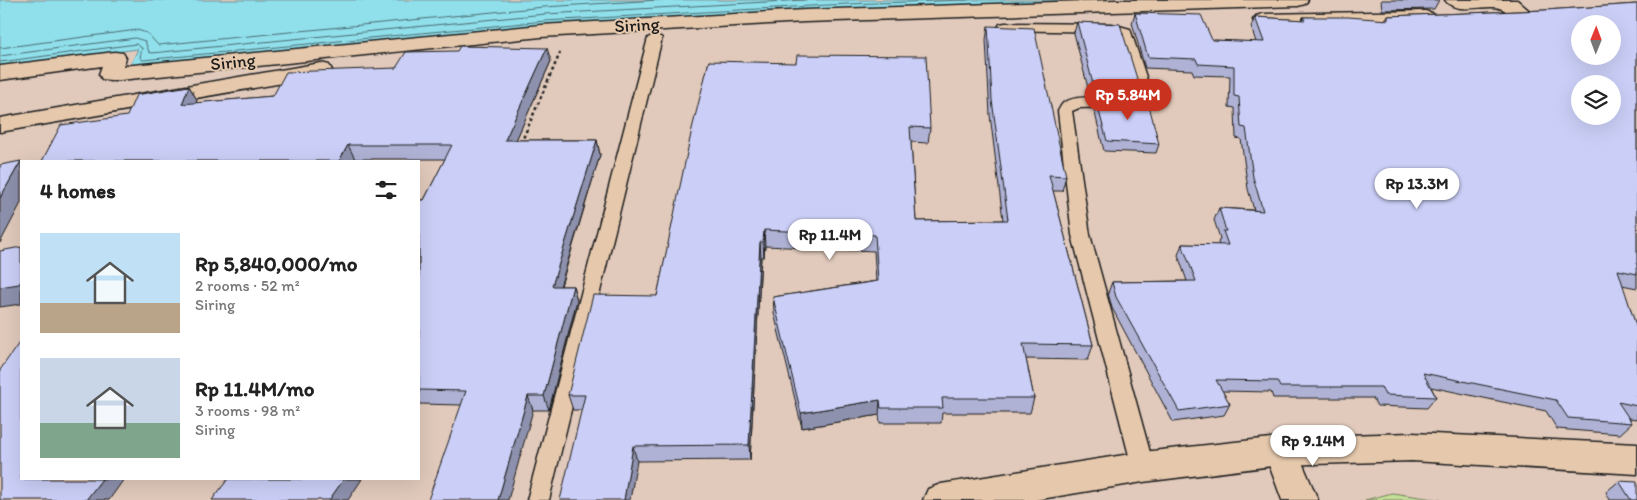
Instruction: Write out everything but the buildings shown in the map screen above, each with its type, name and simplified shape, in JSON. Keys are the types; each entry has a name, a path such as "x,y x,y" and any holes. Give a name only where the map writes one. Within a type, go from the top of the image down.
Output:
{"street":[{"name":"Siring","path":"0,73 115,58 110,74 541,31 815,15 1298,0"},
{"path":"1217,19 1284,20 1533,14 1508,3 1493,1 1459,2 1455,0"},
{"path":"0,125 144,99 373,62 564,43 655,38 815,34"},
{"path":"962,498 1143,467 1281,452 1412,447 1637,459"},
{"path":"1281,452 1300,500"}],"lane":[{"path":"1005,27 1112,28 1125,32 1145,95 1143,102 1133,104 1078,102 1070,104 1065,111 1081,235 1143,467"},
{"path":"538,500 655,38"}],"path":[{"path":"518,150 564,43"}],"green space":[{"path":"1392,493 1441,500 1365,500"}],"water":[{"path":"0,0 1125,0 980,4 130,66 138,49 0,67"}]}
